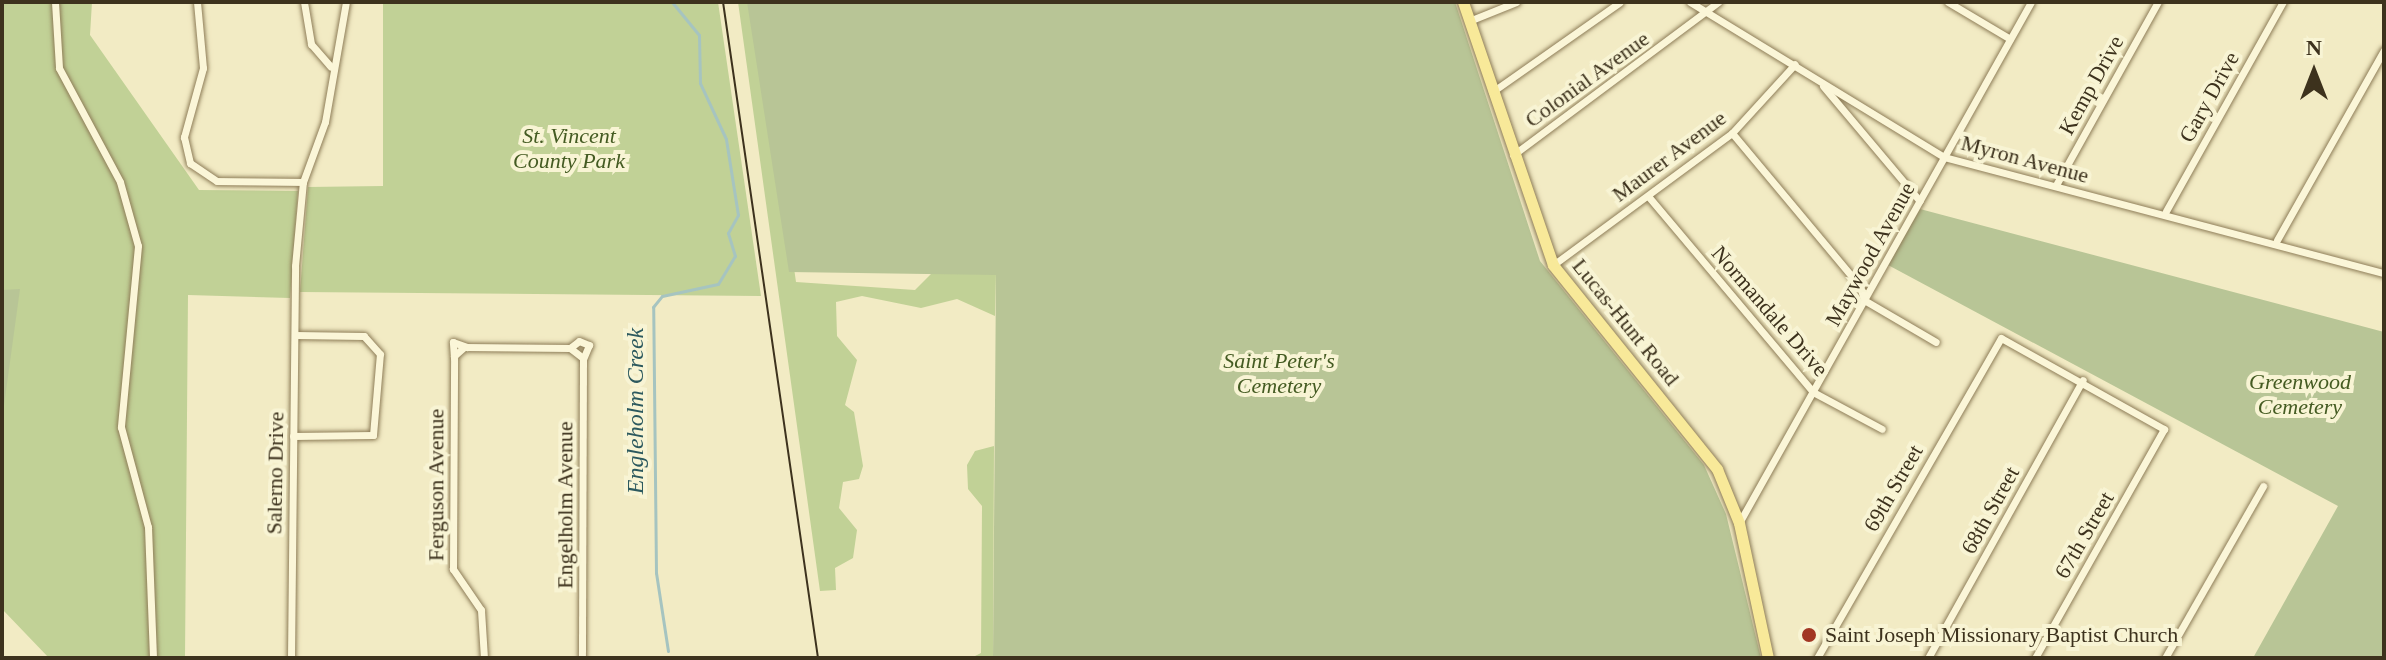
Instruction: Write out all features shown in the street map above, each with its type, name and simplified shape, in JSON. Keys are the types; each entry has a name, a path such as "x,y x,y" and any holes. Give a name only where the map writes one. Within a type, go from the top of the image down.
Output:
{"main road":[{"name":"Lucas-Hunt Road","path":"1463,2 1553,265 1707,452 1739,523 1768,658"}],"street":[{"path":"55,2 59,68 120,182 138,246 121,427 148,527 153,658"},
{"path":"197,2 203,74 184,137 190,163 217,181 303,182"},
{"path":"304,2 311,44 331,67"},
{"name":"Salerno Drive","path":"291,658 294,289 303,182 325,122 331,67 346,2"},
{"path":"1467,21 1516,2"},
{"path":"1492,92 1620,2"},
{"name":"Myron Avenue","path":"1690,2 1944,157 2277,240 2384,273"},
{"name":"Colonial Avenue","path":"1513,155 1709,13 1718,2"},
{"path":"1948,2 2010,39"},
{"name":"Maywood Avenue","path":"1739,523 2031,2"},
{"name":"Kemp Drive","path":"2056,185 2158,2"},
{"name":"Gary Drive","path":"2166,211 2283,2"},
{"path":"2277,240 2384,50"},
{"name":"Maurer Avenue","path":"1553,265 1732,133 1795,64"},
{"path":"1818,79 1920,201"},
{"path":"1732,133 1864,300 1936,342"},
{"name":"Normandale Drive","path":"1648,196 1813,392 1882,429"},
{"path":"293,436 373,435 380,354 364,336 295,335"},
{"name":"69th Street","path":"1817,658 2001,338 2083,380"},
{"path":"579,341 589,345 581,356 570,348 579,341"},
{"name":"Ferguson Avenue","path":"484,658 481,610 453,569 456,355 467,347 570,348"},
{"name":"Engelholm Avenue","path":"581,356 582,658"},
{"name":"67th Street","path":"2035,658 2164,429 2083,380"},
{"name":"68th Street","path":"1928,658 2083,380"},
{"path":"2165,658 2263,486"}],"green space":[{"path":"2,2 92,2 90,35 199,190 298,191 290,298 188,295 185,658 49,658 2,609"},
{"name":"St. Vincent County Park","path":"383,2 718,2 761,296 300,292 308,187 383,186"},
{"path":"738,2 756,2 796,282 915,290 931,274 996,274 995,316 957,299 921,308 862,296 836,302 837,336 857,360 845,405 854,412 863,466 859,479 843,482 839,508 857,530 853,558 835,568 836,590 820,591"},
{"name":"Saint Peter's Cemetery","path":"747,2 1455,2 1540,261 1704,465 1726,514 1761,658 993,658 996,275 789,272"},
{"name":"Greenwood Cemetery","path":"1920,209 2384,332 2384,658 2253,658 2338,506 1888,265"},
{"path":"20,289 2,420 2,290"},
{"path":"994,446 993,658 971,658 981,653 982,506 968,489 967,465 975,451"}],"waterway":[{"name":"Engleholm Creek","path":"668,651 656,573 653,307 662,296 718,284 735,256 728,233 738,215 726,139 700,83 699,35 672,2"}],"tram line":[{"path":"723,2 818,658"}],"place":[{"name":"Saint Joseph Missionary Baptist Church","path":"1809,635"}]}
